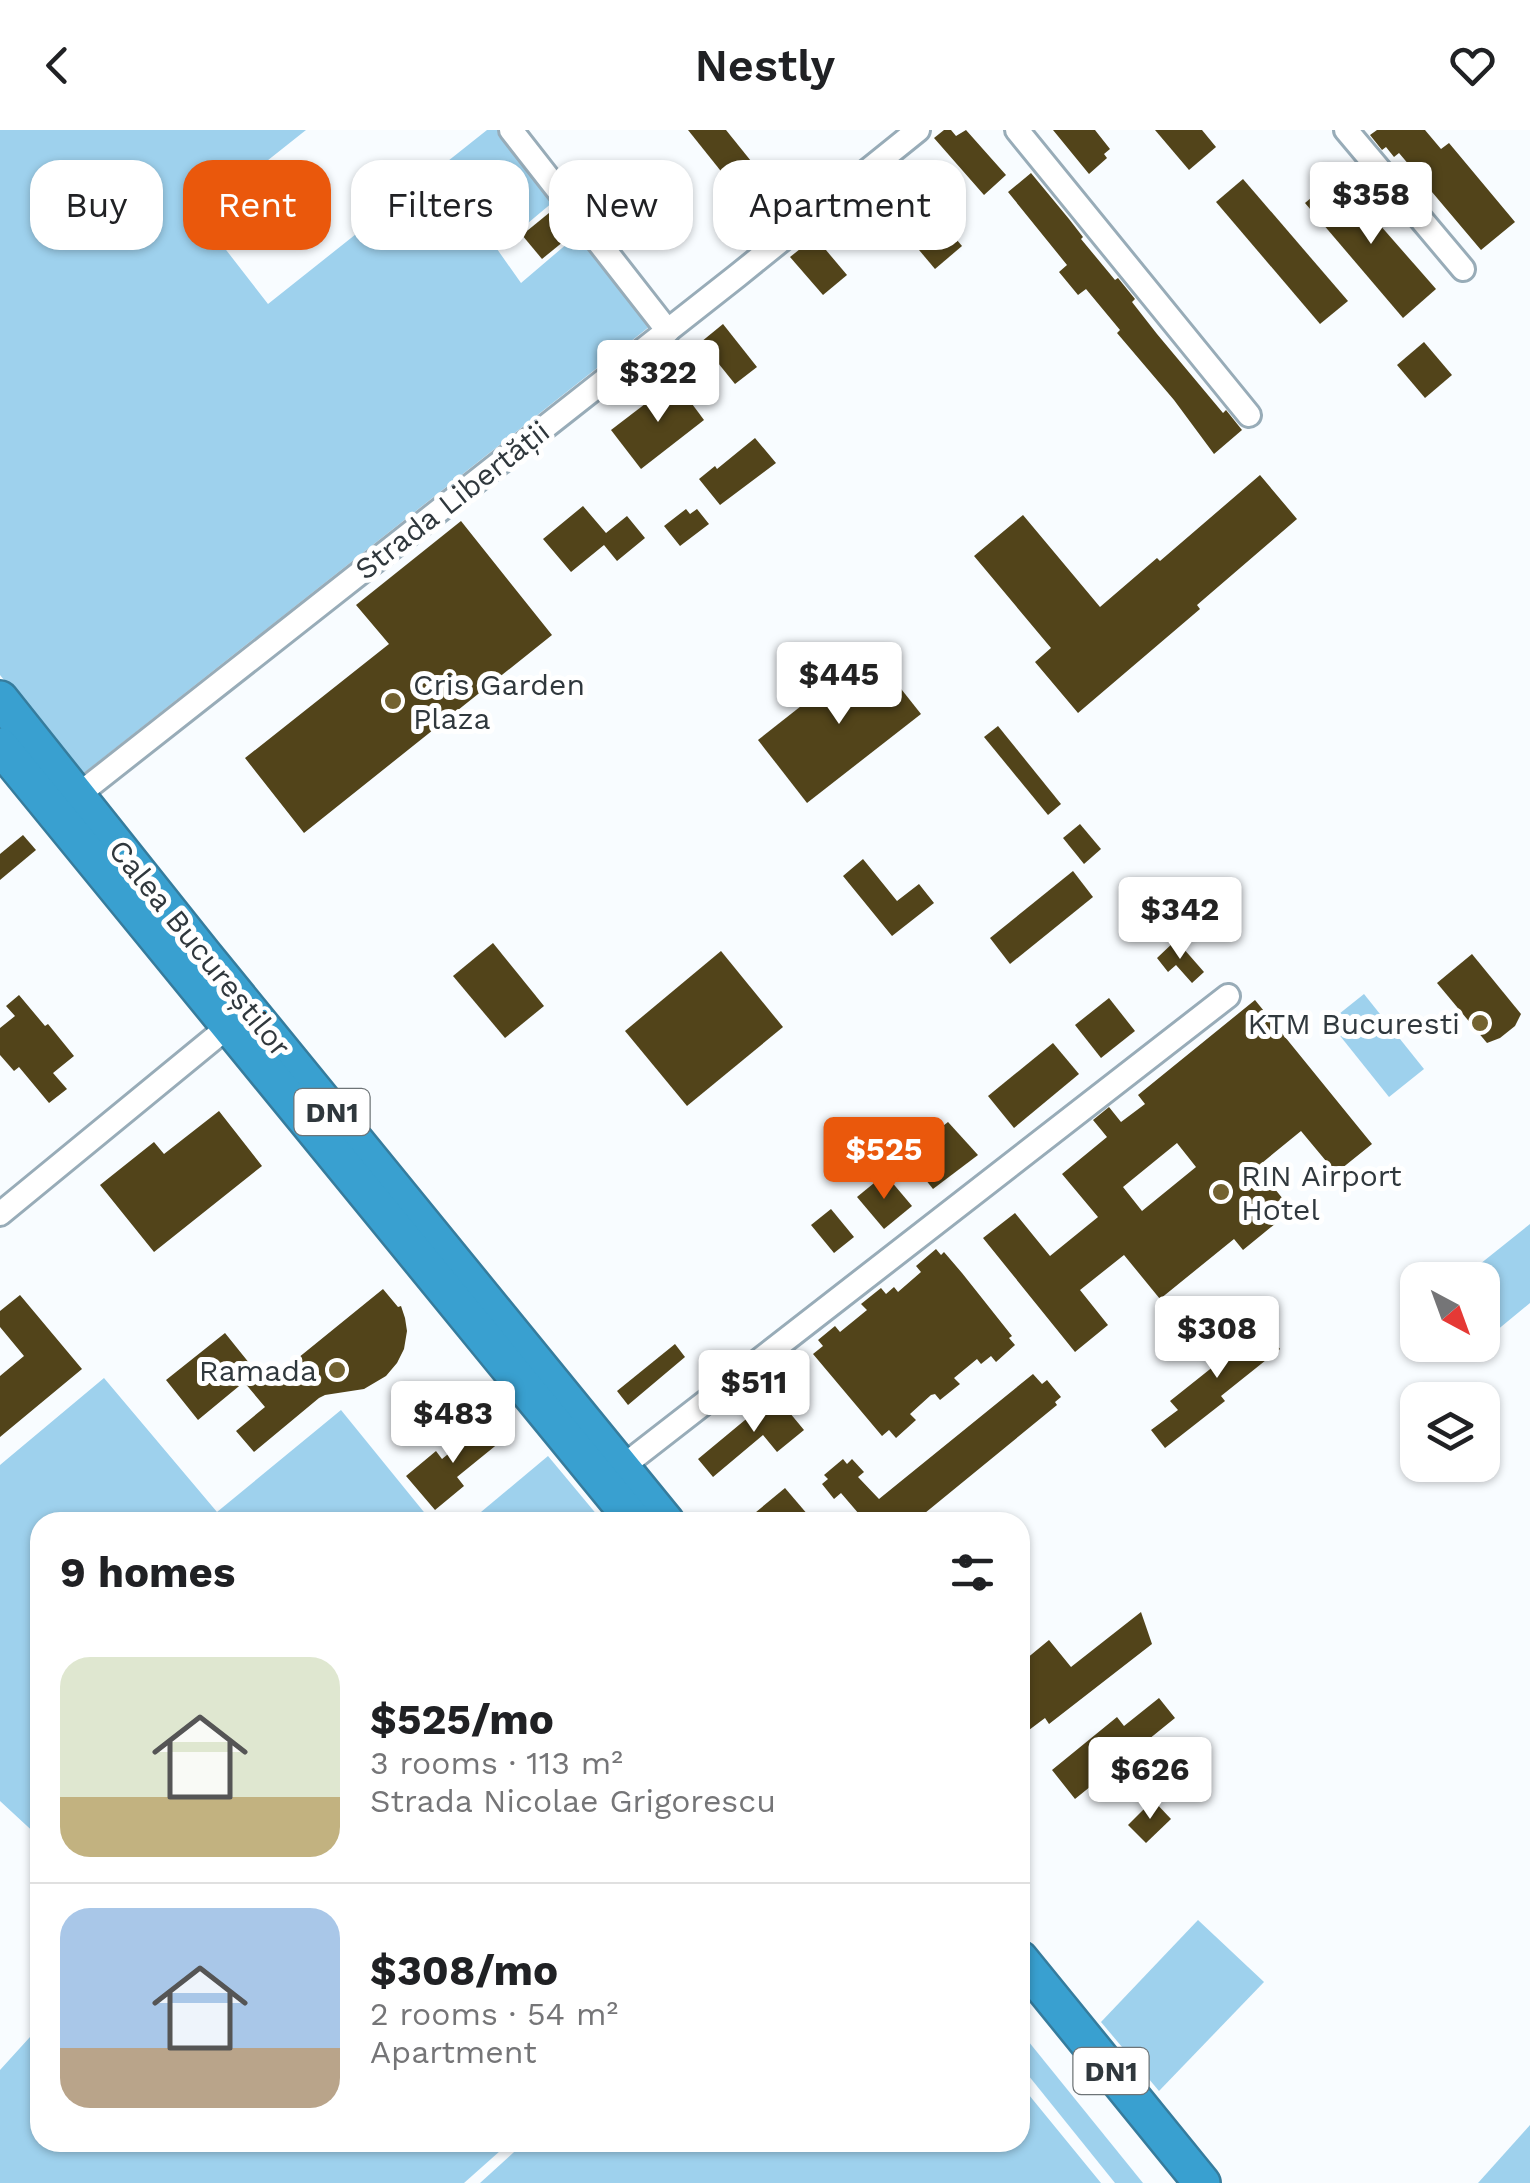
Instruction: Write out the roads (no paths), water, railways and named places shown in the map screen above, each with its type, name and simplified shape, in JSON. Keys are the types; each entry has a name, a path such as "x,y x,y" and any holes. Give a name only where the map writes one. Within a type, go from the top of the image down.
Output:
{"highway":[{"name":"Calea Bucureștilor","path":"0,699 658,1512"},
{"name":"Calea Bucureștilor","path":"0,746 627,1512"},
{"name":"DN1","path":"1030,1971 1202,2183"},
{"name":"DN1","path":"1030,2008 1170,2183"}],"street":[{"path":"511,130 668,331"},
{"name":"Strada Libertății","path":"78,795 918,130"},
{"path":"1017,130 1249,415"},
{"path":"1346,130 1462,268"},
{"path":"622,1467 1228,996"},
{"path":"0,1214 229,1026"}],"place":[{"name":"Cris Garden Plaza","path":"393,701"},
{"name":"KTM Bucuresti","path":"1480,1023"},
{"name":"RIN Airport Hotel","path":"1221,1192"},
{"name":"Ramada","path":"337,1370"}]}
